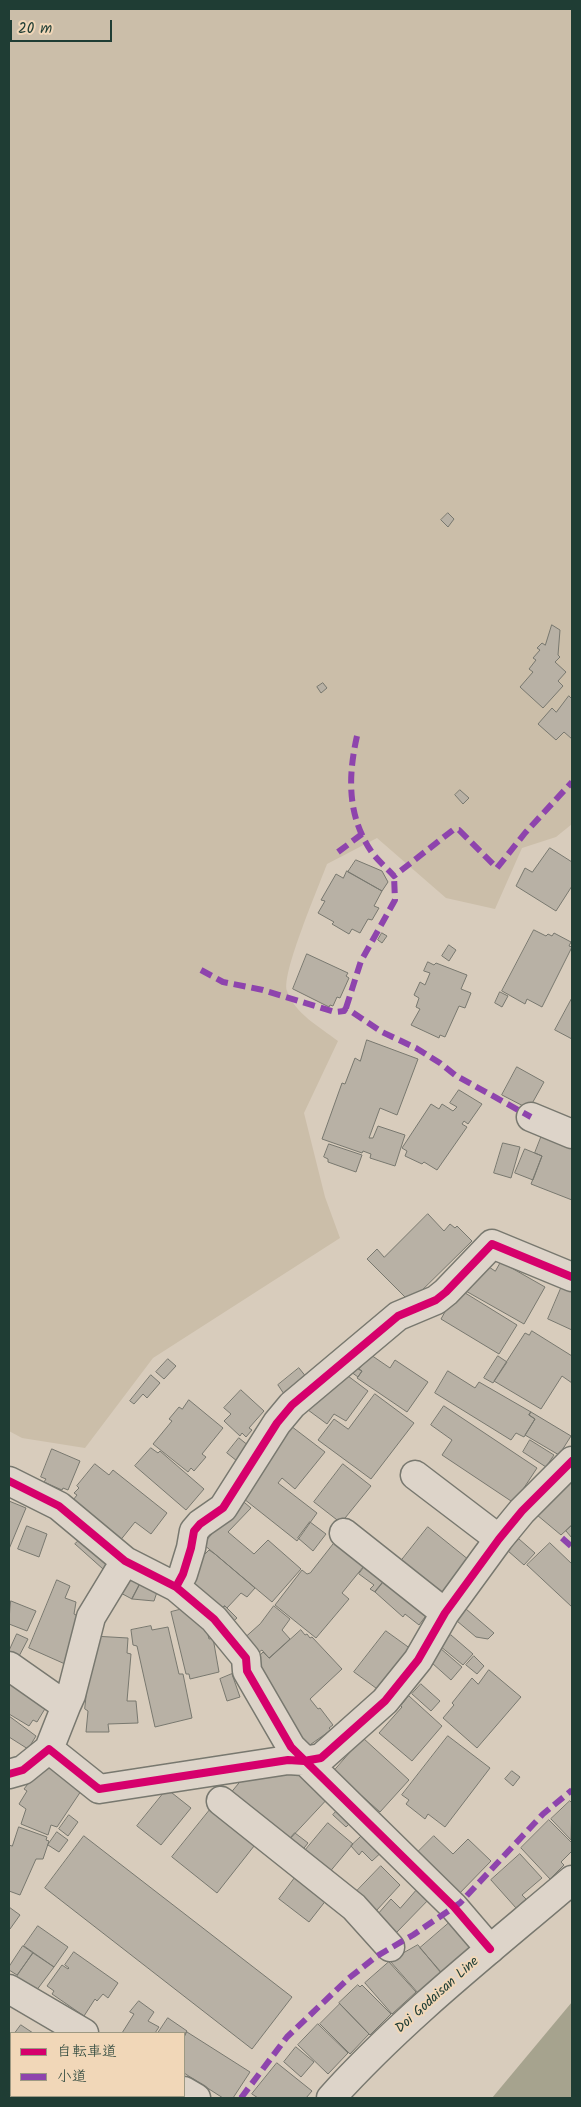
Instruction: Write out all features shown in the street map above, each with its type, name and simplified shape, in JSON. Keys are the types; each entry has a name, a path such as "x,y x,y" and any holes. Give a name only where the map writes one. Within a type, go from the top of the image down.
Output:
{"street":[{"path":"531,1116 572,1134"},
{"path":"176,1587 183,1574 194,1531 200,1524 223,1508 277,1423 292,1405 398,1316 436,1300 492,1244 572,1277"},
{"path":"49,1749 99,1789 288,1760 304,1761 321,1758 385,1701 418,1660 445,1613 498,1539 522,1511 572,1461"},
{"path":"415,1476 498,1539"},
{"path":"9,1481 60,1506 125,1561 176,1587 214,1619 246,1658 247,1671 291,1747 304,1761 314,1767 454,1907 490,1949"},
{"path":"344,1533 445,1613"},
{"path":"9,1774 23,1770 49,1749 71,1695 91,1617 125,1561"},
{"path":"9,1666 66,1706"},
{"path":"221,1801 354,1907 390,1947"},
{"name":"Doi Godaisan Line","path":"331,2098 351,2076 419,2011 572,1880"},
{"path":"9,1989 82,2032"},
{"path":"185,2092 196,2098"}],"shaded area":[{"path":"9,9 572,9 572,824 556,837 522,848 495,909 446,898 377,838 327,864 295,949 287,982 287,991 296,1007 302,1013 338,1041 304,1113 325,1197 340,1238 153,1358 85,1448 22,1438 9,1431"},
{"path":"572,2002 572,2098 492,2098"}],"building":[{"path":"448,513 454,519 448,527 441,520"},
{"path":"552,625 560,630 558,655 560,657 555,662 566,672 558,681 563,686 543,708 520,687 533,672 529,669 536,660 533,658 540,650 537,648 542,643 545,645"},
{"path":"323,683 327,688 321,693 317,687"},
{"path":"569,696 572,699 572,739 564,732 556,740 538,724 552,708 556,712"},
{"path":"460,790 469,798 463,804 455,795"},
{"path":"550,848 572,862 572,886 556,911 516,886 525,868 532,872"},
{"path":"356,860 382,871 388,882 382,891 348,872"},
{"path":"347,871 382,891 374,906 379,908 372,920 368,919 360,933 352,929 349,934 332,924 334,922 318,913 325,901 321,900 336,874 343,878"},
{"path":"534,930 546,936 548,934 552,936 554,933 571,942 569,946 572,947 542,1007 527,999 525,1004 502,991"},
{"path":"382,933 387,936 382,943 378,940"},
{"path":"449,945 456,950 449,961 442,956"},
{"path":"307,954 348,973 346,976 349,978 340,998 337,997 333,1006 330,1005 329,1007 293,989"},
{"path":"428,962 434,965 436,963 467,975 461,989 471,993 465,1008 459,1006 445,1037 440,1035 439,1038 411,1025 420,1009 416,1007 419,998 414,995 420,982 425,985 430,973 424,971"},
{"path":"500,992 508,996 502,1007 495,1003"},
{"path":"572,998 572,1039 555,1030"},
{"path":"367,1040 418,1059 397,1115 380,1108 369,1138 373,1138 378,1126 405,1135 395,1166 370,1158 371,1154 363,1151 362,1153 322,1139 342,1083 345,1084 355,1058 360,1061"},
{"path":"517,1067 544,1082 529,1109 502,1095"},
{"path":"459,1090 482,1104 468,1124 464,1121 462,1124 467,1127 437,1170 424,1162 422,1164 405,1156 407,1151 402,1148 431,1104 439,1109 442,1104 453,1111 457,1107 450,1103"},
{"path":"542,1135 572,1146 572,1200 531,1184 542,1156 535,1153"},
{"path":"503,1143 520,1147 511,1178 494,1173"},
{"path":"329,1144 362,1155 356,1172 328,1162 328,1159 324,1157"},
{"path":"525,1149 542,1156 533,1180 515,1173"},
{"path":"428,1214 444,1231 450,1224 455,1228 457,1226 472,1241 410,1302 367,1259 377,1249 384,1257"},
{"path":"501,1262 545,1287 524,1324 464,1290 486,1265 495,1271"},
{"path":"562,1286 572,1291 572,1330 548,1319"},
{"path":"462,1291 517,1325 499,1354 441,1319 451,1301"},
{"path":"532,1331 572,1356 572,1383 562,1376 541,1409 494,1381 525,1333 529,1335"},
{"path":"371,1355 390,1368 395,1360 428,1382 407,1412 357,1378 362,1371 359,1369"},
{"path":"498,1356 507,1362 493,1383 484,1378"},
{"path":"168,1359 176,1366 164,1379 156,1372"},
{"path":"352,1366 362,1371 358,1377 347,1369"},
{"path":"299,1368 311,1383 288,1400 278,1385"},
{"path":"340,1370 368,1391 346,1421 334,1414 327,1424 300,1404"},
{"path":"448,1371 475,1388 479,1382 531,1412 529,1415 535,1419 524,1437 516,1433 511,1440 435,1393"},
{"path":"151,1375 160,1383 147,1398 143,1394 134,1404 130,1401"},
{"path":"241,1390 264,1411 249,1428 252,1430 246,1437 242,1433 240,1436 224,1421 231,1414 224,1408"},
{"path":"375,1394 414,1423 371,1479 318,1440 334,1419 348,1429"},
{"path":"189,1400 223,1428 202,1454 206,1457 194,1471 191,1468 188,1472 153,1444 172,1421 169,1419 179,1407 182,1409"},
{"path":"444,1406 537,1468 514,1503 442,1455 452,1440 431,1425"},
{"path":"531,1412 571,1436 559,1455 525,1435 535,1419 529,1415"},
{"path":"287,1423 325,1452 295,1489 282,1478 278,1483 317,1513 297,1541 239,1495"},
{"path":"239,1438 249,1446 237,1461 227,1453"},
{"path":"530,1440 554,1455 546,1467 523,1452"},
{"path":"151,1448 158,1453 160,1451 204,1489 186,1510 135,1466"},
{"path":"52,1449 80,1461 68,1490 63,1488 62,1490 44,1482 46,1479 41,1477"},
{"path":"95,1464 109,1475 113,1470 167,1513 151,1534 135,1522 119,1542 70,1504 77,1495 74,1493 79,1488 77,1486"},
{"path":"343,1464 371,1486 341,1523 314,1502"},
{"path":"572,1481 572,1525 561,1535 537,1515"},
{"path":"239,1498 251,1508 228,1532 254,1554 268,1540 301,1569 272,1602 203,1544 220,1525"},
{"path":"9,1501 26,1508 9,1549"},
{"path":"310,1522 326,1534 313,1551 298,1538"},
{"path":"572,1525 572,1538 566,1531"},
{"path":"27,1526 47,1534 39,1557 18,1549"},
{"path":"428,1527 469,1560 442,1594 401,1561"},
{"path":"339,1537 368,1561 342,1593 349,1599 316,1638 275,1605 302,1570 307,1574 310,1573"},
{"path":"81,1539 112,1559 103,1569 75,1544"},
{"path":"519,1539 535,1553 524,1565 508,1551"},
{"path":"550,1543 572,1564 572,1607 527,1565"},
{"path":"199,1550 204,1555 209,1550 215,1554 255,1588 247,1597 241,1593 227,1608 225,1606 220,1609 188,1581"},
{"path":"369,1561 388,1576 375,1592 370,1589 374,1585 359,1574"},
{"path":"126,1569 143,1578 132,1599 115,1590"},
{"path":"388,1576 431,1609 419,1625 405,1614 403,1617 375,1592"},
{"path":"143,1578 159,1586 154,1601 132,1599"},
{"path":"57,1580 70,1586 65,1598 76,1602 74,1614 78,1616 85,1600 90,1604 74,1668 29,1648"},
{"path":"11,1601 36,1611 27,1631 9,1624"},
{"path":"225,1606 237,1618 229,1625 217,1613"},
{"path":"274,1606 290,1619 282,1630 290,1639 269,1658 262,1650 253,1656 241,1641 260,1624"},
{"path":"191,1607 194,1621 202,1619 209,1639 213,1638 219,1672 190,1679 189,1674 186,1674 171,1612"},
{"path":"466,1609 494,1633 488,1639 476,1637 457,1621"},
{"path":"151,1626 152,1630 168,1627 179,1674 183,1674 192,1718 155,1727 137,1646 133,1645 131,1630"},
{"path":"301,1630 305,1635 307,1634 310,1638 312,1637 342,1669 310,1699 318,1709 320,1708 333,1725 329,1728 331,1730 307,1747 251,1665 263,1652 269,1658"},
{"path":"386,1631 411,1649 380,1691 354,1672"},
{"path":"17,1634 28,1639 17,1660 9,1656 9,1651"},
{"path":"451,1635 473,1654 463,1665 440,1646"},
{"path":"93,1636 128,1638 127,1653 131,1654 127,1701 136,1701 138,1723 108,1724 109,1732 86,1732 88,1711 85,1709"},
{"path":"440,1648 462,1667 451,1680 432,1663"},
{"path":"474,1656 484,1666 477,1674 466,1665"},
{"path":"489,1670 521,1697 477,1748 443,1718 454,1705 452,1703 472,1678 478,1684"},
{"path":"232,1674 240,1697 227,1701 220,1679"},
{"path":"9,1677 49,1702 37,1722 33,1720 29,1726 9,1714"},
{"path":"421,1684 440,1701 431,1711 412,1694"},
{"path":"409,1696 442,1726 412,1761 379,1733"},
{"path":"9,1716 36,1736 28,1749 9,1737"},
{"path":"448,1736 490,1768 445,1827 428,1814 425,1819 406,1804 409,1800 402,1795"},
{"path":"363,1738 409,1780 380,1812 334,1771"},
{"path":"51,1764 83,1788 57,1827 51,1825 48,1835 21,1824 26,1809 19,1804 27,1791 24,1789 34,1776"},
{"path":"275,1769 283,1775 288,1769 305,1769 331,1795 287,1842 229,1795 248,1772"},
{"path":"512,1771 520,1777 513,1786 505,1779"},
{"path":"167,1789 191,1808 161,1845 137,1826"},
{"path":"570,1801 572,1803 571,1840 551,1819"},
{"path":"213,1806 258,1841 217,1893 172,1857"},
{"path":"341,1806 354,1819 346,1827 333,1815"},
{"path":"69,1815 78,1822 68,1836 59,1829"},
{"path":"549,1820 572,1843 572,1851 561,1862 564,1865 550,1879 521,1848"},
{"path":"328,1823 353,1844 328,1874 303,1853"},
{"path":"19,1827 47,1837 46,1840 49,1841 43,1859 36,1859 20,1895 9,1891 9,1845 12,1846"},
{"path":"368,1830 386,1848 372,1861 362,1851 359,1855 351,1846"},
{"path":"57,1832 68,1840 59,1852 48,1845"},
{"path":"295,1833 308,1843 301,1852 287,1842"},
{"path":"84,1836 292,1997 252,2049 45,1888"},
{"path":"434,1836 453,1854 468,1839 491,1861 455,1898 413,1857"},
{"path":"520,1854 542,1878 522,1895 526,1899 516,1908 491,1880"},
{"path":"381,1866 400,1885 376,1911 356,1892"},
{"path":"297,1875 327,1899 309,1922 279,1899"},
{"path":"422,1884 433,1895 396,1933 377,1915 391,1899 400,1908"},
{"path":"9,1907 20,1915 10,1929 9,1929"},
{"path":"456,1917 477,1942 441,1972 420,1948"},
{"path":"38,1926 68,1947 54,1967 24,1946"},
{"path":"418,1945 441,1973 418,1993 390,1961"},
{"path":"23,1946 33,1953 17,1975 9,1970 9,1967"},
{"path":"74,1952 118,1983 108,1998 103,1994 97,2001 95,1999 84,2016 52,1994 54,1991 47,1986 62,1965 69,1968 65,1965"},
{"path":"33,1953 54,1967 36,1991 16,1978"},
{"path":"389,1962 416,1992 392,2014 365,1983"},
{"path":"358,1985 360,1987 362,1985 391,2014 370,2035 339,2003"},
{"path":"139,2001 154,2012 148,2021 159,2027 156,2032 123,2032 134,2014 130,2012"},
{"path":"340,2004 369,2034 350,2054 320,2024"},
{"path":"168,2018 187,2031 185,2034 185,2032 159,2032"},
{"path":"318,2024 348,2053 328,2074 298,2045"},
{"path":"21,2025 32,2032 16,2032"},
{"path":"187,2032 250,2072 233,2098 223,2098 185,2074 185,2036"},
{"path":"296,2047 314,2062 301,2077 284,2062"},
{"path":"277,2063 312,2091 306,2098 258,2098 252,2094"},
{"path":"92,2097 143,2097 142,2098"}],"marked path":[{"path":"357,736 351,780 357,823 371,851 394,876 453,830 459,830 497,868 525,833 572,782"},
{"path":"338,852 362,834"},
{"path":"346,1008 361,961 395,900 394,876"},
{"path":"201,970 223,982 263,990 335,1012 344,1011 346,1008 382,1032 416,1048 455,1075 531,1117"},
{"path":"562,1538 572,1547"},
{"path":"241,2098 287,2037 349,1978 377,1956 413,1935 460,1903 543,1814 572,1790"}],"cycle path":[{"path":"176,1587 183,1574 194,1531 200,1524 223,1508 277,1423 292,1405 398,1316 436,1300 492,1244 572,1277"},
{"path":"9,1774 23,1770 49,1749 99,1789 288,1760 304,1761 321,1758 385,1701 418,1660 445,1613 499,1539 522,1511 572,1461"},
{"path":"9,1481 59,1506 125,1561 176,1587 214,1619 246,1658 247,1671 291,1747 454,1907 490,1949"}]}
